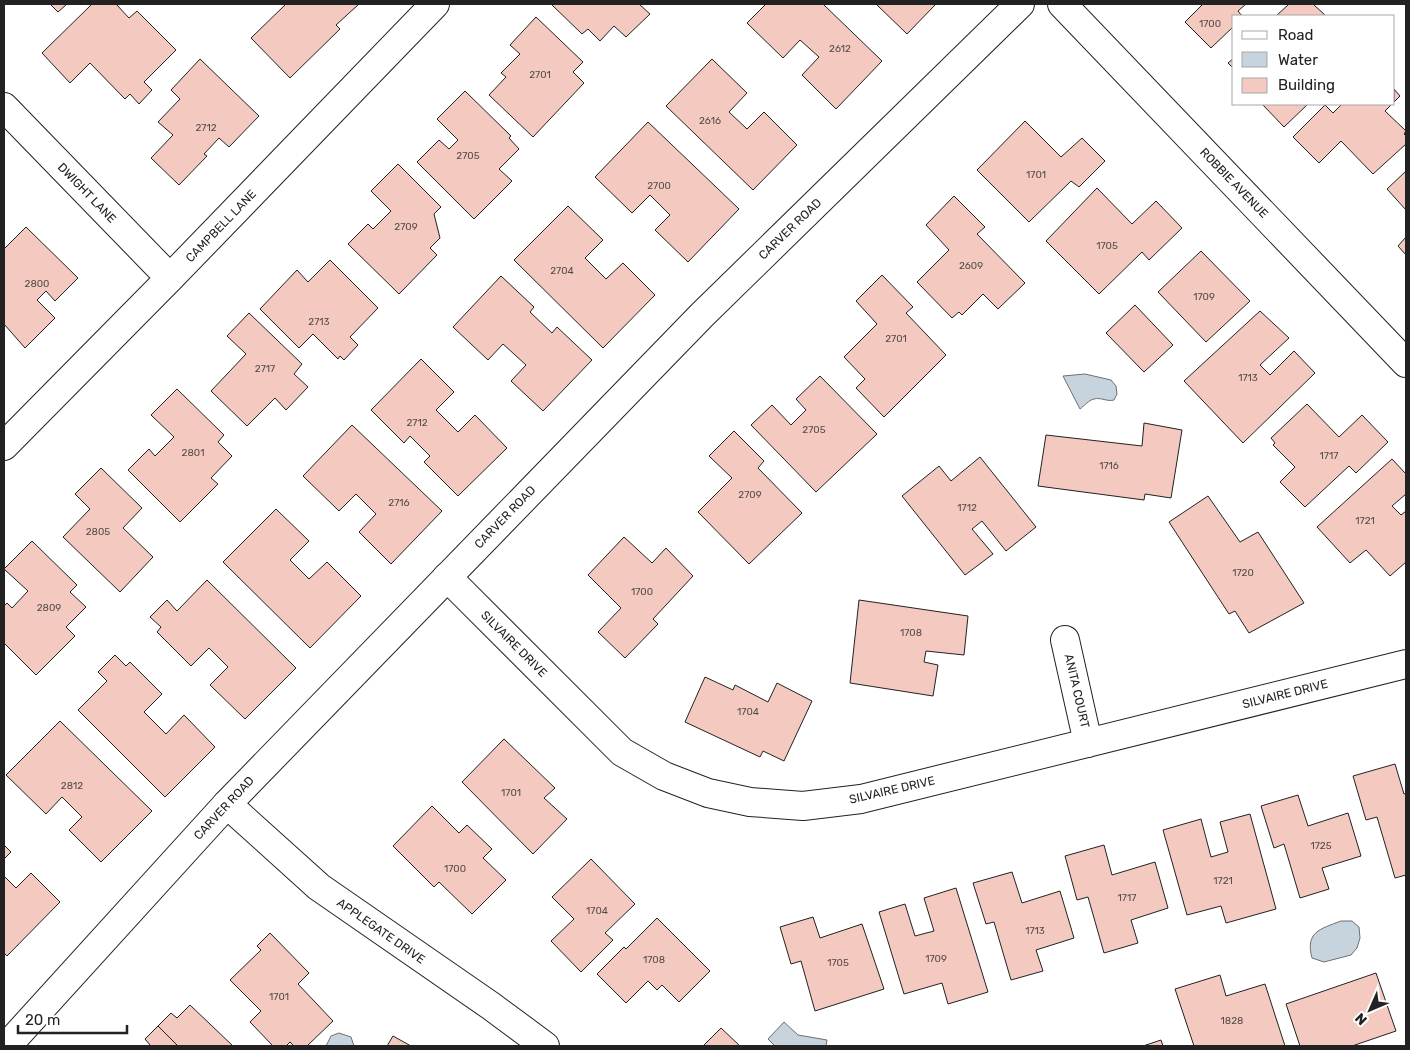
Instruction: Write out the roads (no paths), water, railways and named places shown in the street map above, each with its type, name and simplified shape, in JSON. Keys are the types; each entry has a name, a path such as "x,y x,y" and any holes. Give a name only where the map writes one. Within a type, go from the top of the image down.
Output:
{"street":[{"name":"CAMPBELL LANE","path":"4,446 170,278 435,4"},
{"name":"CARVER ROAD","path":"7,1046 227,804 447,577 702,315 1020,4"},
{"name":"ROBBIE AVENUE","path":"1062,4 1406,363"},
{"name":"DWIGHT LANE","path":"4,107 170,278"},
{"name":"SILVAIRE DRIVE","path":"447,577 622,752 664,776 708,793 750,802 803,806 861,799 1406,664"},
{"name":"ANITA COURT","path":"1065,640 1088,743"},
{"name":"APPLEGATE DRIVE","path":"227,804 319,888 545,1046"}],"water":[{"path":"1085,374 1111,380 1116,386 1117,394 1114,400 1094,399 1080,409 1063,376"},
{"path":"1341,921 1352,921 1359,927 1360,938 1357,948 1351,955 1324,962 1312,958 1311,942 1316,933 1327,926"},
{"path":"784,1022 798,1035 827,1040 826,1046 775,1046 768,1039"},
{"path":"339,1033 351,1037 354,1046 326,1046 331,1036"}]}
